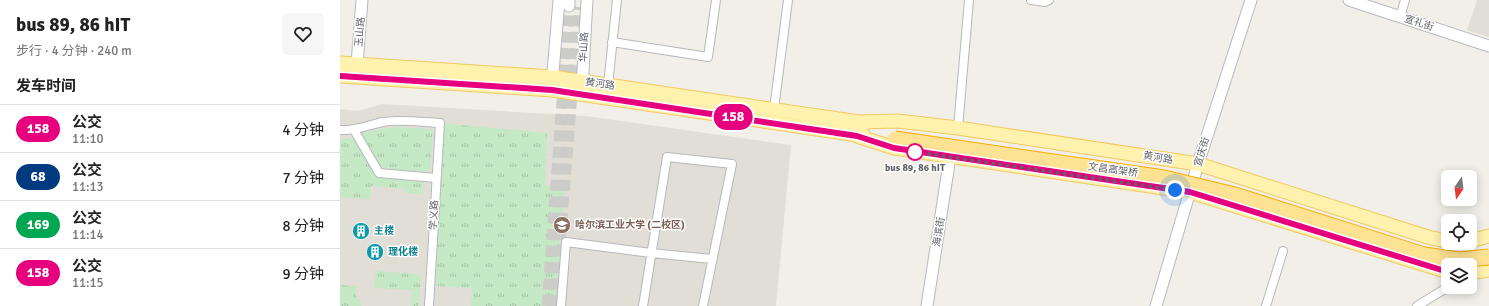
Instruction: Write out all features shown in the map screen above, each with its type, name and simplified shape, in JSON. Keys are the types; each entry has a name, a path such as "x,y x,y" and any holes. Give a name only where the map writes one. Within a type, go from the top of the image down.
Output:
{"highway":[{"name":"文昌高架桥","path":"896,134 1166,169 1236,186 1431,247 1460,250 1489,246"},
{"name":"文昌高架桥","path":"896,134 1164,178 1235,196 1424,255 1459,260 1489,257"}],"main road":[{"name":"黄河路","path":"340,63 582,88 857,136 894,148 1190,192 1441,270"},
{"name":"黄河路","path":"340,76 552,84"},
{"name":"黄河路","path":"582,88 608,85 774,109 859,122 896,134"},
{"name":"黄河路","path":"859,122 898,121 958,128 1198,164 1431,238 1441,240"},
{"name":"黄河路","path":"857,136 896,134"},
{"path":"1477,239 1489,236"},
{"path":"1477,272 1489,270"}],"street":[{"name":"玉山路","path":"357,64 362,0"},
{"path":"361,20 368,0"},
{"path":"552,84 559,0"},
{"path":"608,85 617,0"},
{"path":"612,42 708,57 716,0"},
{"path":"774,109 788,0"},
{"path":"958,128 969,0"},
{"path":"1031,0 1045,2 1049,0"},
{"name":"宣庆街","path":"1156,306 1198,164 1251,0"},
{"name":"宣礼街","path":"1349,0 1489,46"},
{"path":"1400,17 1405,0"},
{"name":"华山路","path":"577,3 582,88"},
{"name":"学义路","path":"354,130 382,122 393,121 440,123 429,306"},
{"path":"340,130 354,130 379,173 436,178"},
{"path":"643,306 667,156 732,164 703,306"},
{"name":"海滨街","path":"927,306 950,157"},
{"path":"561,306 566,242 712,259"},
{"path":"1266,306 1283,251"},
{"path":"1417,306 1441,291"}],"shaded area":[{"path":"1477,0 1489,0 1489,37 1467,30"},
{"name":"哈尔滨工业大学 (二校区)","path":"382,104 586,116 791,145 776,306 340,306 340,109 358,111"}],"green space":[{"path":"440,123 547,133 545,185 564,188 556,306 471,306 472,288 435,286 443,124"},
{"path":"398,127 430,129 433,131 430,172 380,168 362,139 363,133"},
{"path":"352,138 357,141 376,176 424,179 423,194 405,193 405,189 371,186 370,199 340,197 340,140"},
{"path":"376,271 417,274 421,277 419,306 411,306 412,290 374,288"},
{"path":"340,285 356,286 356,296 361,303 361,306 340,306"}],"tunnel":[{"path":"547,306 569,6"},
{"path":"555,306 579,7"}],"bus line":[{"name":"158","path":"340,76 450,82 575,93 857,136 894,148 1190,192 1441,270"}],"place":[{"name":"bus 89, 86 hIT","path":"915,152"},
{"name":"哈尔滨工业大学 (二校区)","path":"562,225"},
{"name":"主楼","path":"361,231"},
{"name":"理化楼","path":"375,252"}],"route":[{"path":"915,152 1175,190"}]}
